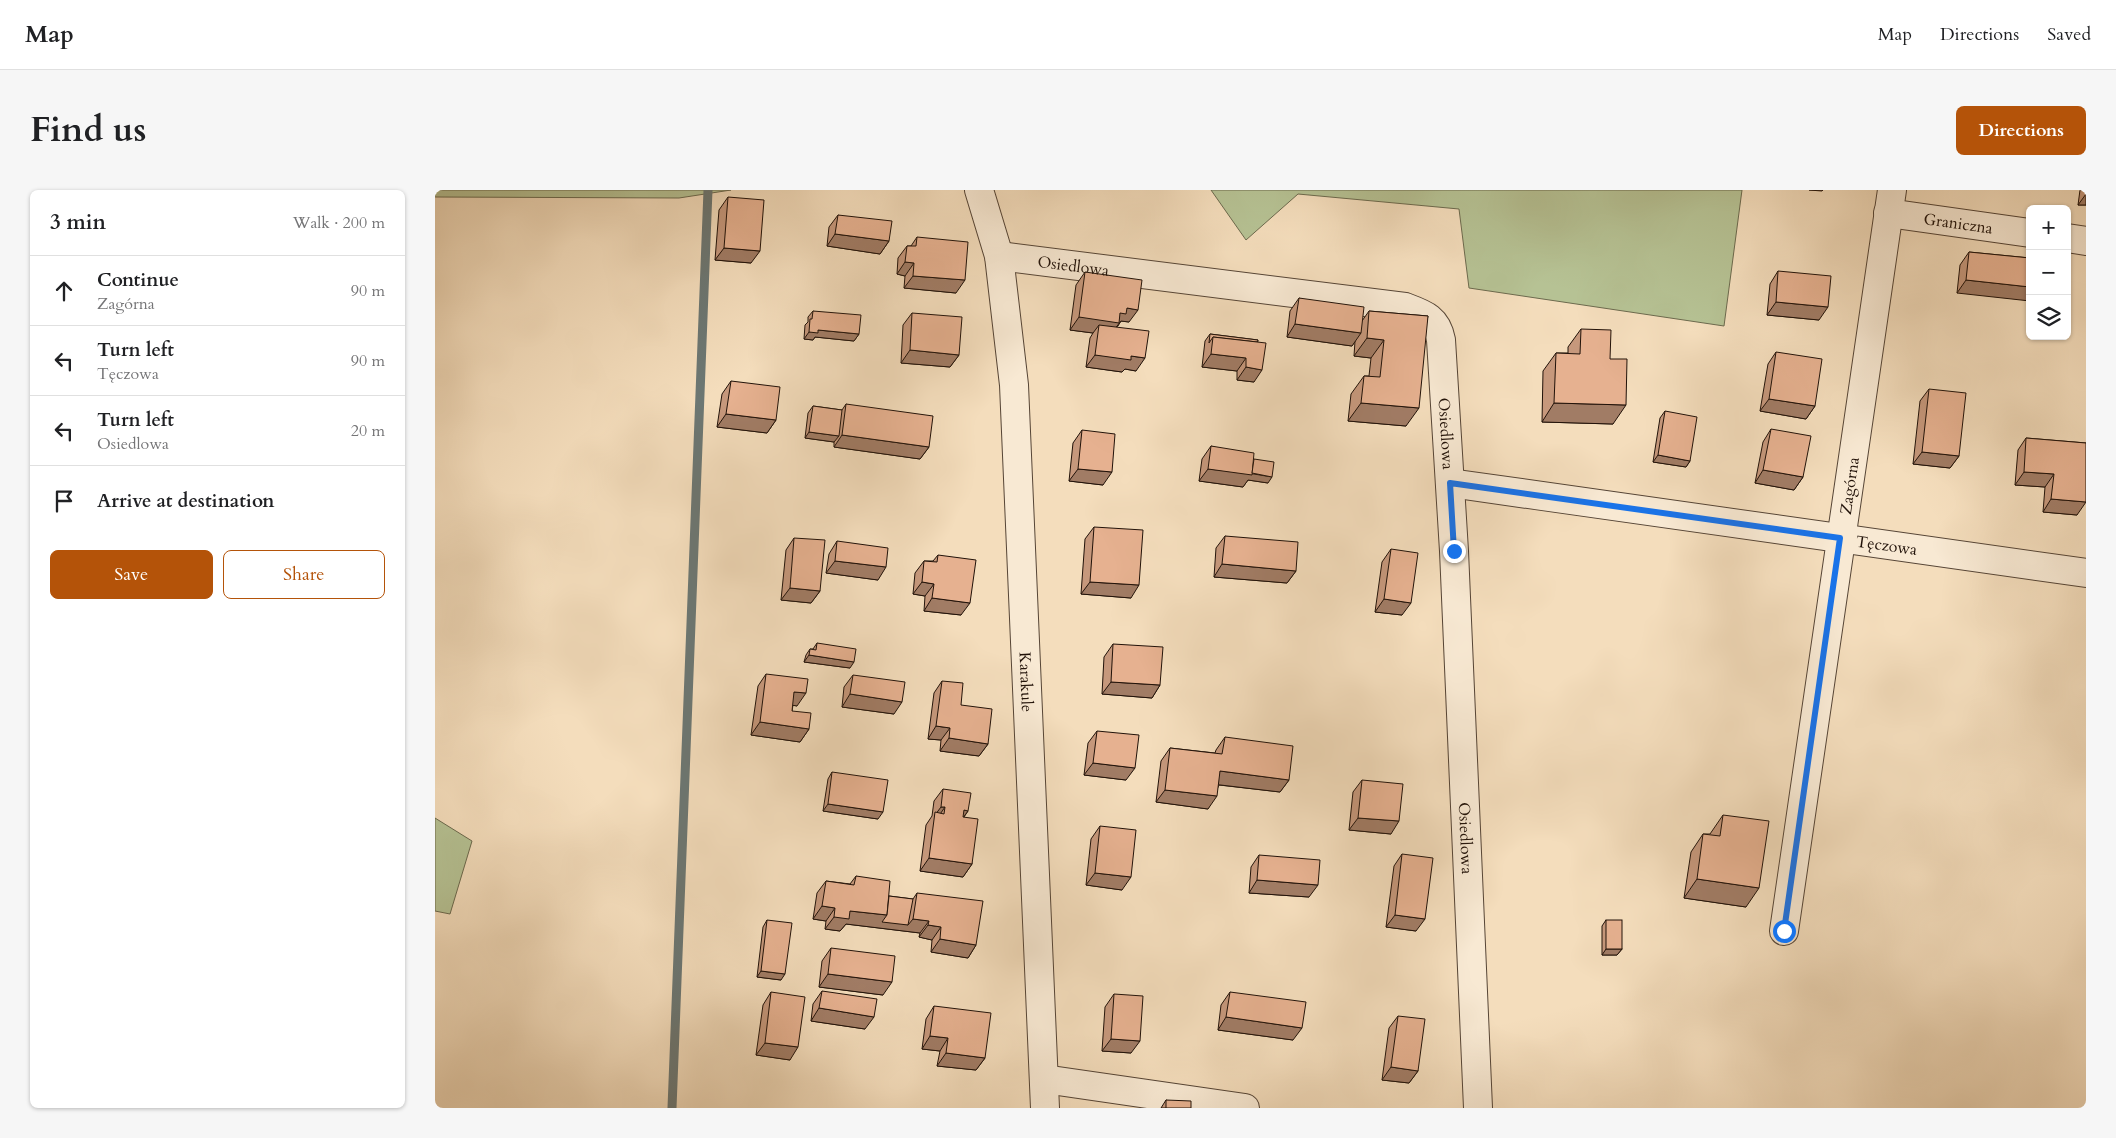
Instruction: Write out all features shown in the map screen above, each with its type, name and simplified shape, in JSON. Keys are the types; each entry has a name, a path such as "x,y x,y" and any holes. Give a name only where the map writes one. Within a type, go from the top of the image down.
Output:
{"street":[{"name":"Karakule","path":"979,190 999,256 1014,385 1045,1108"},
{"name":"Graniczna","path":"1890,201 2026,232"},
{"name":"Zagórna","path":"1784,931 1890,201"},
{"path":"2071,239 2086,241"},
{"name":"Osiedlowa","path":"999,256 1405,307 1427,316 1438,327 1441,340 1450,483 1478,1108"},
{"name":"Tęczowa","path":"1450,483 2086,573"},
{"path":"1044,1079 1245,1108"}],"green space":[{"path":"435,190 731,190 679,198 435,197"},
{"path":"1211,190 1742,190 1724,326 1469,288 1459,209 1298,194 1246,240"},
{"path":"435,818 472,841 450,914 435,911"}],"building":[{"path":"728,197 764,200 760,251 724,248"},
{"path":"838,215 892,221 889,241 835,234"},
{"path":"917,237 968,242 965,280 913,276 914,263 905,262 907,246 916,246"},
{"path":"1969,252 2026,258 2026,287 1966,280"},
{"path":"1778,271 1831,276 1828,307 1776,302"},
{"path":"1085,272 1142,280 1138,310 1127,308 1126,314 1120,313 1119,323 1079,317"},
{"path":"1299,298 1364,307 1361,333 1295,324"},
{"path":"813,311 861,315 859,334 818,330 818,333 809,332"},
{"path":"1369,311 1428,316 1419,408 1361,403 1364,376 1380,377 1384,340 1367,338"},
{"path":"912,313 962,317 959,355 910,350"},
{"path":"1099,325 1149,331 1145,358 1131,356 1131,360 1095,355"},
{"path":"1581,329 1611,330 1610,359 1627,359 1626,405 1554,403 1556,353 1580,354"},
{"path":"1210,334 1258,340 1257,342 1213,337 1209,343"},
{"path":"1213,337 1266,343 1262,370 1246,367 1246,358 1211,354"},
{"path":"1776,352 1822,359 1815,406 1769,399"},
{"path":"731,381 780,387 776,420 726,414"},
{"path":"1929,389 1966,393 1959,456 1922,452"},
{"path":"846,404 933,416 929,447 842,435"},
{"path":"813,406 842,410 839,436 809,432"},
{"path":"1665,411 1697,417 1690,461 1658,455"},
{"path":"1771,429 1811,436 1803,477 1763,470"},
{"path":"1082,430 1115,434 1112,472 1078,469"},
{"path":"2026,438 2086,443 2086,502 2051,499 2054,474 2024,472"},
{"path":"1211,446 1254,453 1252,475 1208,469"},
{"path":"1254,459 1274,462 1272,477 1252,473"},
{"path":"1094,527 1143,530 1139,585 1090,582"},
{"path":"1225,536 1298,542 1296,571 1222,564"},
{"path":"794,538 825,540 820,591 790,588"},
{"path":"837,541 888,548 886,567 835,561"},
{"path":"1391,549 1418,553 1411,603 1384,599"},
{"path":"938,555 976,560 970,603 932,598 934,584 922,582 924,561 937,562"},
{"path":"817,643 856,649 854,662 809,655 810,649 816,650"},
{"path":"1113,644 1163,647 1160,685 1111,682"},
{"path":"766,674 808,679 806,693 794,692 792,711 811,713 809,729 760,722"},
{"path":"853,675 905,682 902,702 850,694"},
{"path":"942,681 963,683 961,705 992,709 988,744 949,738 950,728 936,726"},
{"path":"1097,731 1139,735 1135,768 1093,763"},
{"path":"1225,737 1293,746 1289,780 1220,771 1217,796 1165,790 1170,748 1222,754"},
{"path":"832,772 888,780 883,812 828,804"},
{"path":"1362,780 1403,784 1399,821 1358,818"},
{"path":"943,789 971,793 968,811 964,810 963,817 978,819 972,864 929,858 935,812 944,814 945,807 941,807"},
{"path":"1723,815 1769,821 1759,888 1697,879 1703,834 1720,836"},
{"path":"1100,826 1136,830 1131,877 1095,873"},
{"path":"1402,854 1433,858 1425,919 1395,915"},
{"path":"1259,855 1320,860 1318,885 1257,880"},
{"path":"856,876 890,881 887,915 850,911 849,919 834,917 835,908 822,906 826,881 854,885"},
{"path":"917,893 983,901 976,945 940,939 941,927 928,925 929,921 913,919"},
{"path":"889,896 913,899 908,925 882,922 887,915"},
{"path":"767,920 792,923 785,974 761,971"},
{"path":"1606,920 1622,920 1622,949 1606,949"},
{"path":"831,948 895,956 892,982 828,974"},
{"path":"822,991 877,999 874,1017 819,1008"},
{"path":"771,992 805,997 798,1047 765,1043"},
{"path":"1230,992 1306,1002 1302,1028 1226,1017"},
{"path":"1114,994 1143,996 1140,1041 1111,1039"},
{"path":"934,1006 991,1013 985,1058 946,1053 948,1038 930,1036"},
{"path":"1398,1016 1425,1019 1418,1071 1391,1067"},
{"path":"1166,1100 1191,1101 1191,1108 1166,1108"}],"waterway":[{"path":"672,1108 708,190"}],"route":[{"path":"1454,551 1450,483 1840,538 1784,931"}]}
